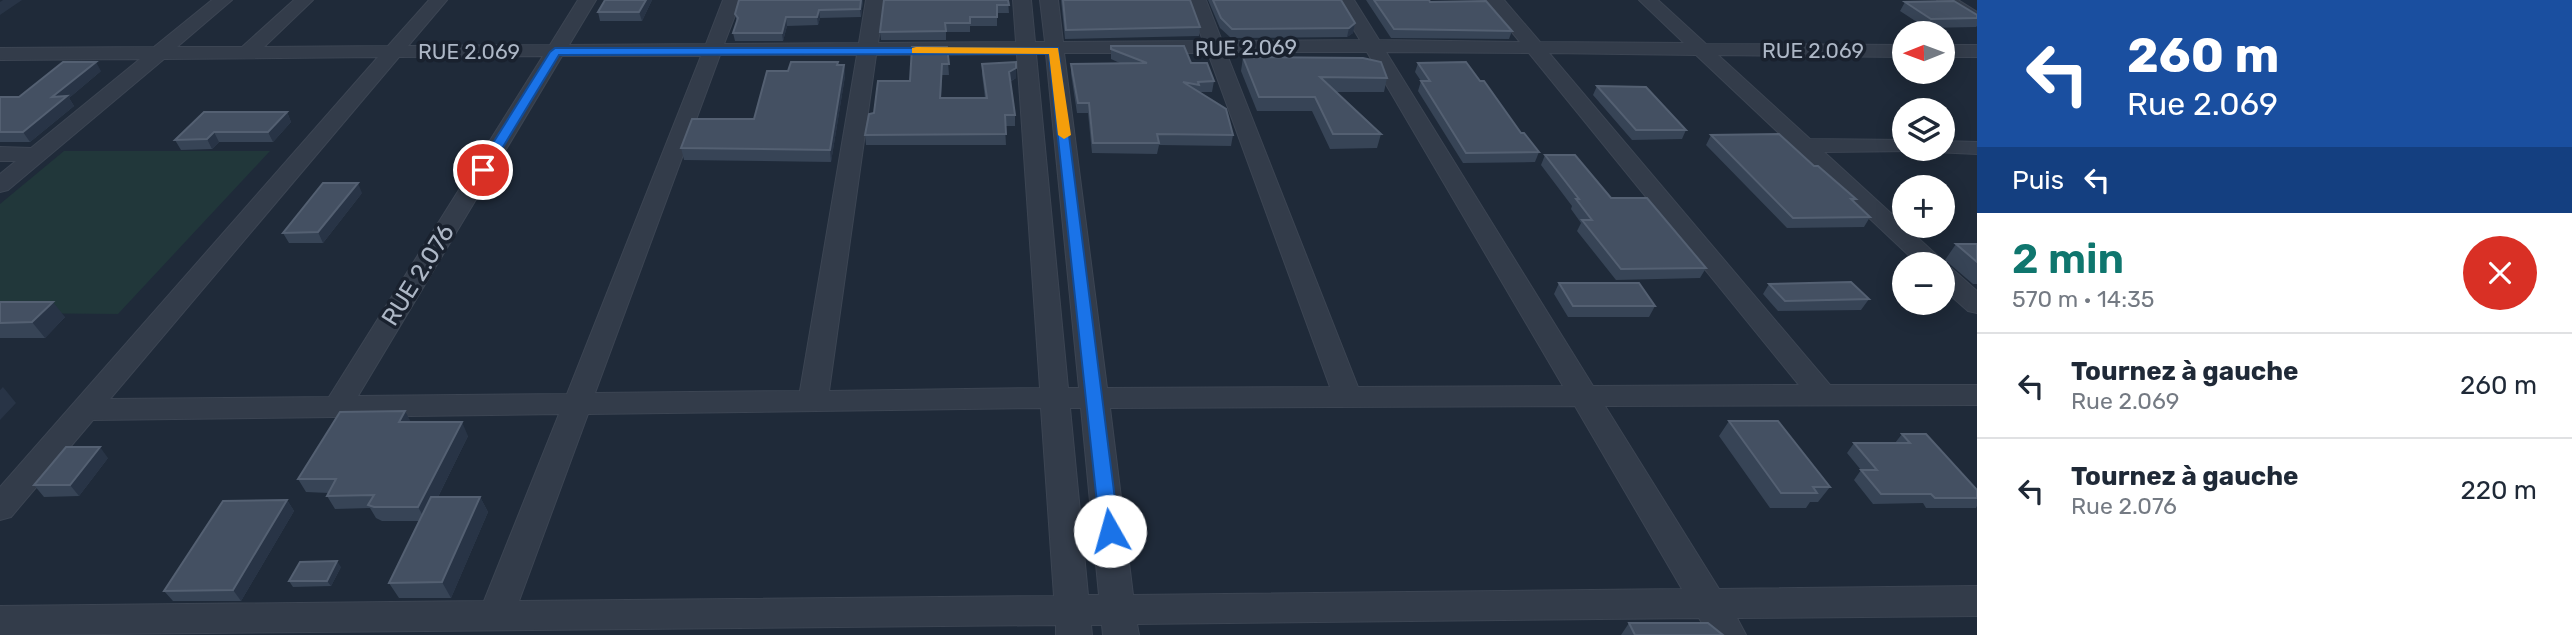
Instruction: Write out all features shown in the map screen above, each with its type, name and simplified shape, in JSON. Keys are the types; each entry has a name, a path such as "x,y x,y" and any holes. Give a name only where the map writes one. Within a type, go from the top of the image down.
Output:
{"street":[{"path":"0,185 223,0"},
{"path":"246,53 304,0"},
{"path":"0,508 438,0"},
{"name":"RUE 2.076","path":"337,407 587,0"},
{"path":"496,615 732,0"},
{"path":"813,401 875,0"},
{"path":"1022,0 1073,622"},
{"path":"1049,0 1120,623"},
{"path":"1197,0 1348,397"},
{"path":"1346,0 1728,635"},
{"path":"1495,0 1823,396"},
{"path":"1648,0 1919,252"},
{"path":"1946,0 1977,20"},
{"name":"RUE 2.069","path":"0,54 1054,50 1373,46 1892,51"},
{"path":"1955,51 1977,51"},
{"path":"1803,145 1892,146"},
{"path":"1955,147 1977,148"},
{"path":"0,154 36,155"},
{"path":"1955,286 1977,306"},
{"path":"84,410 1053,398 1977,395"},
{"path":"0,621 496,615 1120,623 1709,603 1977,601"}],"green space":[{"path":"64,151 270,151 118,314 0,313 0,204"}],"building":[{"path":"605,0 646,0 639,12 598,12"},
{"path":"739,0 861,0 860,9 819,10 817,17 786,17 782,33 733,33 738,18 735,14"},
{"path":"884,0 1008,0 1009,5 997,5 997,17 970,17 970,23 945,23 946,31 880,32"},
{"path":"1063,0 1190,0 1200,27 1066,30"},
{"path":"1213,0 1341,0 1355,23 1349,28 1232,29 1221,18"},
{"path":"1374,0 1486,1 1512,31 1394,29"},
{"path":"1954,1 1977,15 1977,18 1931,19 1905,2"},
{"path":"1111,46 1184,46 1191,63 1207,63 1214,81 1198,82 1199,85 1183,82 1226,109 1233,135 1157,134 1159,143 1093,143 1089,103 1078,103 1071,64 1147,63 1111,49"},
{"path":"912,47 947,47 949,64 942,64 940,98 987,98 982,64 1016,62 1016,68 1009,72 1015,115 1005,115 1006,134 865,135 869,114 874,113 878,81 910,81"},
{"path":"1243,57 1363,58 1381,62 1387,78 1320,77 1381,134 1333,134 1315,97 1259,97"},
{"path":"63,62 96,62 52,97 67,96 23,132 0,132 0,97 19,97"},
{"path":"791,62 838,62 837,65 844,65 830,150 681,148 692,119 754,119 767,71 788,71"},
{"path":"1466,62 1539,152 1466,153 1421,81 1430,81 1418,63"},
{"path":"1597,86 1646,87 1686,130 1636,130"},
{"path":"204,112 287,112 268,132 214,132 207,139 175,140"},
{"path":"1779,134 1856,199 1851,199 1870,217 1793,218 1711,135"},
{"path":"1545,155 1575,155 1611,198 1647,198 1706,268 1621,269 1582,220 1592,220"},
{"path":"323,183 358,183 318,232 283,233"},
{"path":"1956,244 1977,244 1977,262"},
{"path":"1851,282 1869,299 1785,301 1769,284"},
{"path":"1559,283 1639,283 1655,306 1573,306"},
{"path":"0,302 53,302 32,322 0,323"},
{"path":"405,411 399,422 462,422 418,507 374,507 368,505 374,495 327,496 336,479 298,479 340,412"},
{"path":"1729,421 1778,421 1830,487 1813,487 1817,493 1781,493"},
{"path":"1902,434 1926,434 1977,490 1977,498 1881,494 1861,470 1877,470 1854,443 1910,443"},
{"path":"66,447 100,447 70,485 34,485"},
{"path":"431,497 480,497 442,582 389,583"},
{"path":"287,500 233,590 164,591 223,501"},
{"path":"337,561 327,581 289,581 300,562"},
{"path":"1629,623 1708,623 1723,635 1635,635"}],"slow traffic":[{"path":"916,50 1054,50 1064,135"}],"route":[{"path":"483,170 555,52 1054,50 1110,531"}]}
